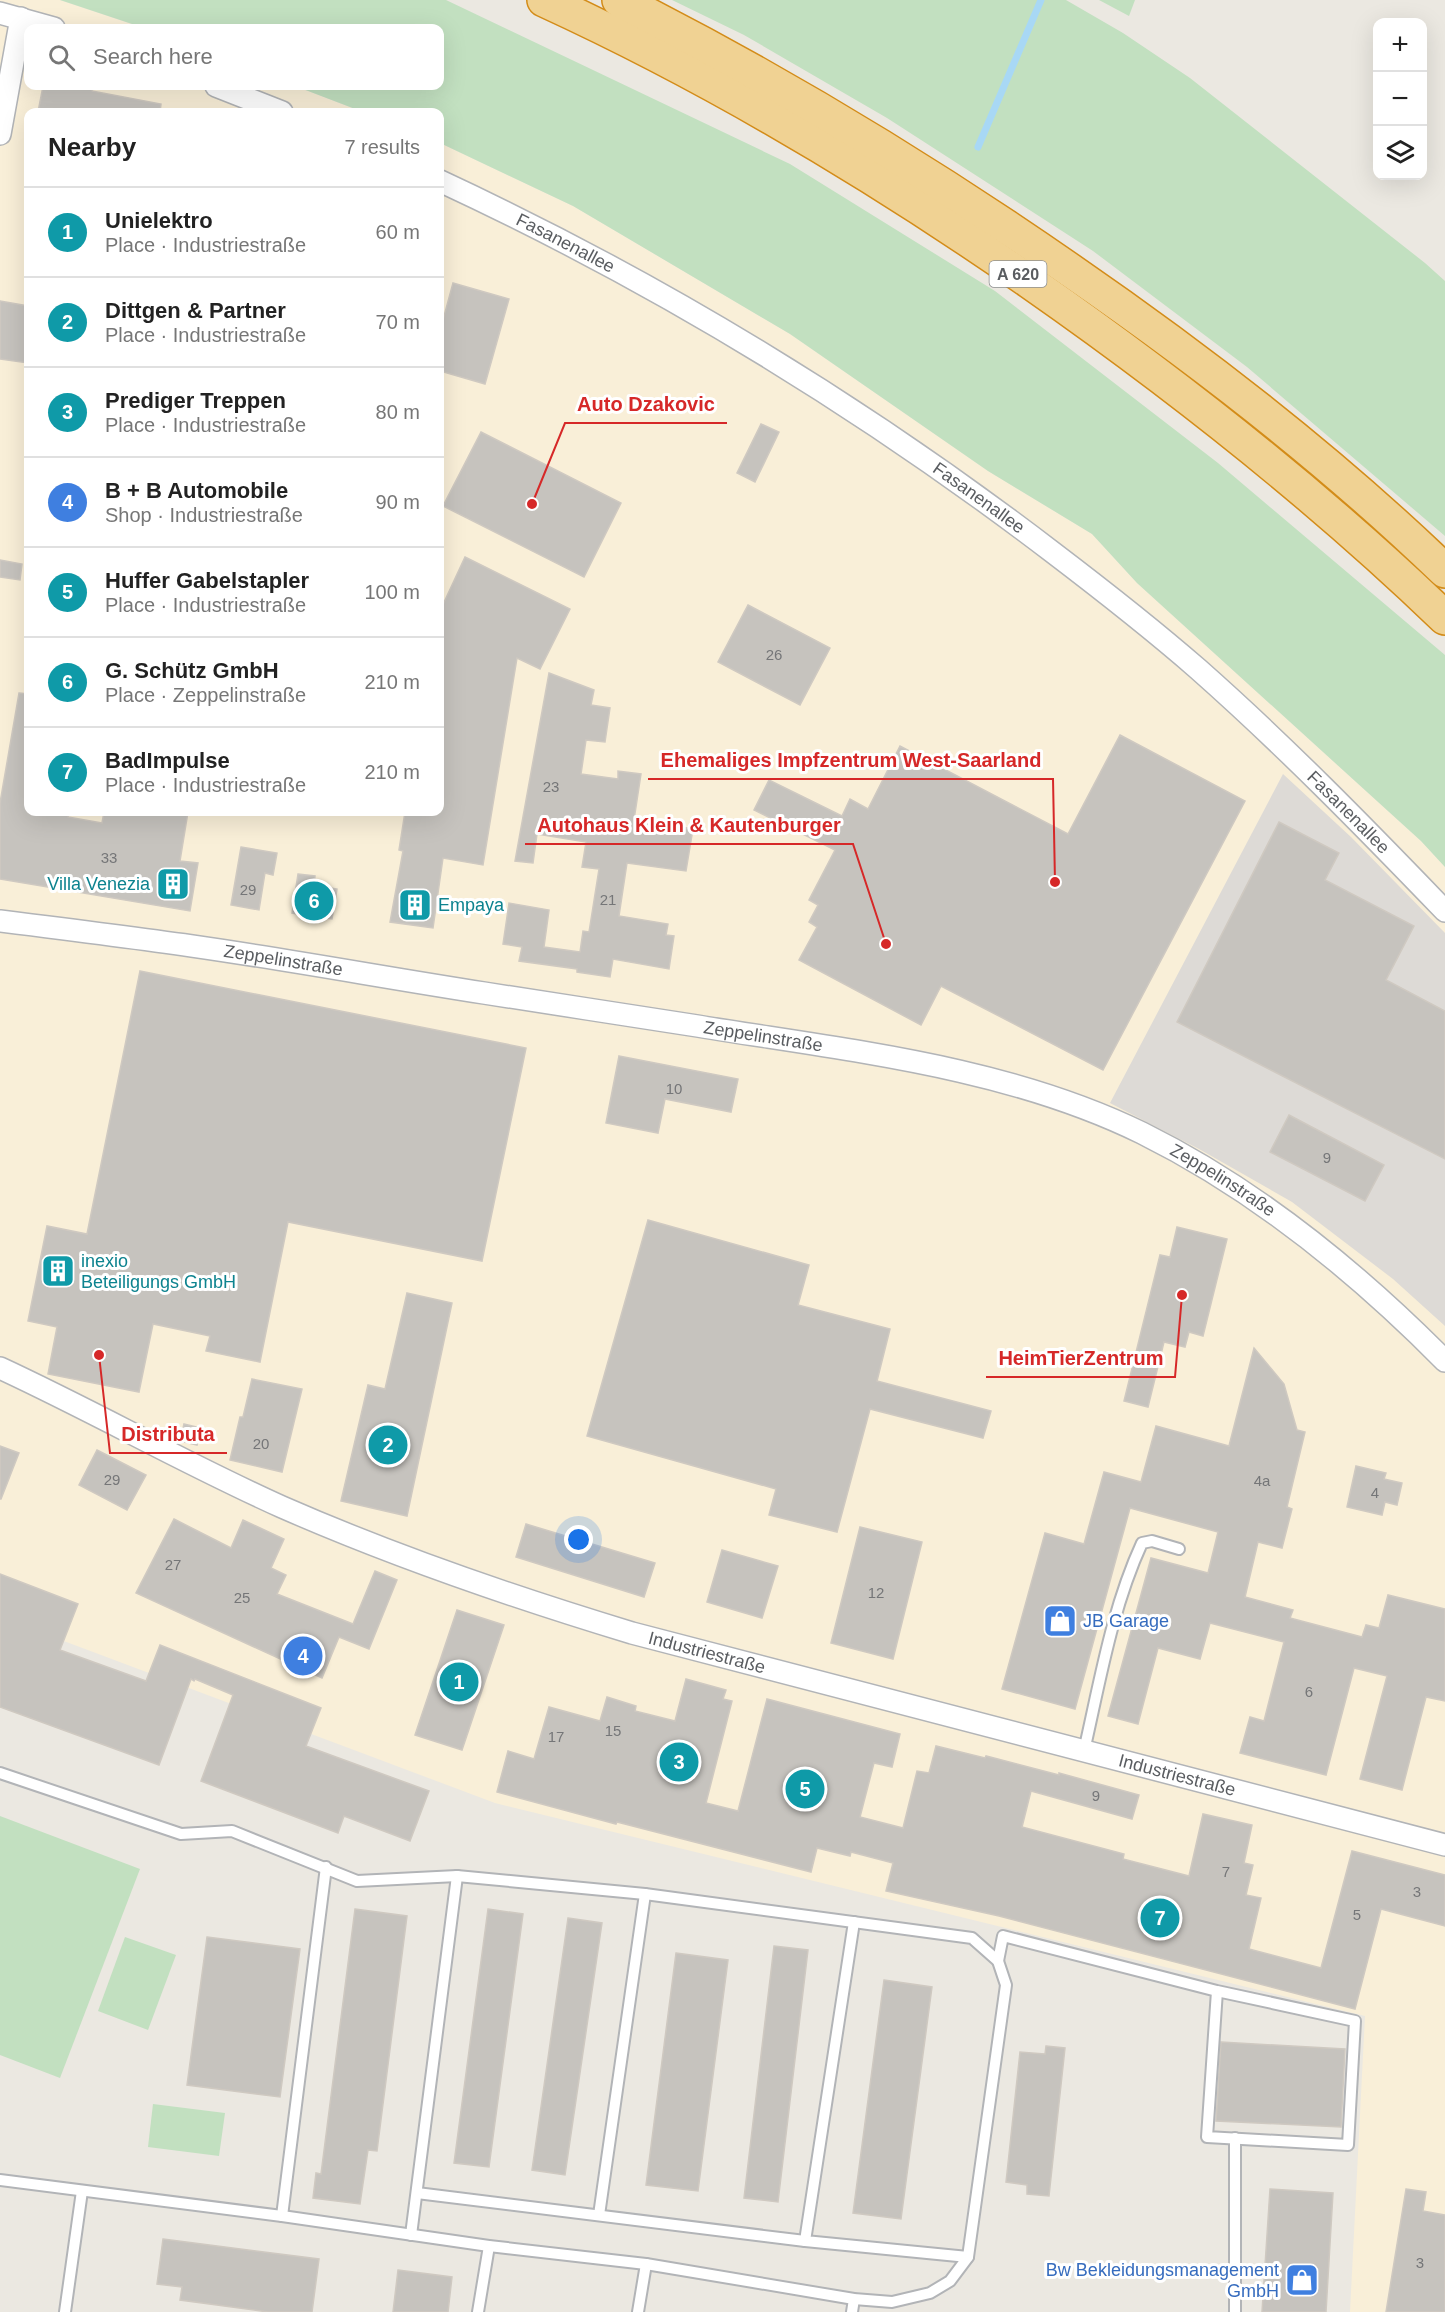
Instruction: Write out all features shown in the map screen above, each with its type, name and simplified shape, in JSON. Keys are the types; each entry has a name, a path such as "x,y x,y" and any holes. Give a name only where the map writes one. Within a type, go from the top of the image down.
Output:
{"highway":[{"name":"A 620","path":"544,0 663,59 764,114 858,169 962,235 1152,369 1232,432 1334,517 1445,618"},
{"name":"A 620","path":"619,0 788,89 1020,236 1165,338 1262,412 1336,474 1445,572"}],"street":[{"path":"0,134 10,15 40,24"},
{"path":"226,90 272,108"},
{"name":"Fasanenallee","path":"444,183 580,249 766,355 885,430 981,498 1197,668 1294,759 1445,911"},
{"name":"Zeppelinstraße","path":"0,921 195,947 597,1010 903,1060 997,1080 1067,1102 1140,1132 1229,1183 1299,1230 1357,1277 1445,1361"},
{"name":"Industriestraße","path":"0,1368 281,1506 463,1579 547,1608 632,1633 1445,1845"}],"lane":[{"path":"1084,1751 1127,1574 1142,1543 1152,1541 1179,1549"},
{"path":"0,1773 181,1834 231,1831 357,1881 458,1875 645,1894 972,1938 998,1961"},
{"path":"282,2216 326,1867"},
{"path":"411,2235 458,1875"},
{"path":"599,2215 645,1894"},
{"path":"805,2241 855,1922"},
{"path":"0,2180 282,2216 489,2246 646,2264 854,2299 892,2302 930,2293 950,2280 968,2257 1006,1985 998,1961 1002,1936 1217,1991 1355,2021 1348,2145 1207,2137 1217,1991"},
{"path":"1235,2138 1235,2312"},
{"path":"64,2312 82,2191"},
{"path":"417,2193 805,2241 968,2257"},
{"path":"478,2312 489,2246"},
{"path":"638,2312 646,2264"},
{"path":"852,2312 854,2299"}],"shaded area":[{"path":"0,0 60,0 132,24 24,24 24,90 305,90 353,108 24,108 24,816 444,816 444,145 573,206 790,334 988,471 1092,534 1137,583 1421,841 1445,867 1445,2312 1350,2312 1365,2016 495,1803 0,1617"},
{"path":"1283,774 1351,837 1445,933 1445,1326 1393,1279 1292,1202 1199,1149 1110,1103"}],"green space":[{"path":"60,0 446,0 790,164 995,291 1218,463 1445,655 1445,867 1421,841 1137,583 1092,534 988,471 790,334 573,206 444,145 444,108 353,108 305,90 444,90 444,24 132,24"},
{"path":"672,0 1066,0 1123,33 1190,78 1445,281 1445,536 1247,367 1093,251 887,118 744,35"},
{"path":"1099,0 1135,0 1129,16"},
{"path":"0,1816 140,1869 60,2078 0,2055"},
{"path":"125,1937 176,1955 148,2030 98,2011"},
{"path":"153,2104 225,2113 219,2156 148,2147"}],"building":[{"path":"42,90 92,90 161,104 160,108 39,108"},
{"path":"453,283 509,299 485,384 444,372 444,316"},
{"path":"0,301 24,305 24,362 0,359"},
{"path":"761,424 779,432 755,482 737,473"},
{"path":"481,432 621,503 584,577 444,507"},
{"path":"465,557 570,609 540,669 517,658 483,865 443,858 433,928 390,922 403,851 399,850 404,816 444,816 444,602"},
{"path":"0,560 22,564 20,580 0,577"},
{"path":"748,605 830,648 800,705 718,662"},
{"path":"549,673 594,690 591,705 610,708 605,742 586,740 581,774 618,779 618,771 641,774 634,820 693,829 686,871 627,863 619,916 668,924 666,935 674,936 669,969 613,959 610,977 577,972 577,969 519,961 522,947 503,944 509,903 549,910 544,947 580,952 583,931 589,932 599,869 582,867 586,842 537,834 533,863 515,861"},
{"path":"19,693 24,694 24,816 68,816 102,823 103,816 187,816 180,861 198,863 190,911 0,879 0,803"},
{"path":"1120,735 1245,801 1103,1070 941,986 921,1025 799,960 817,927 809,922 818,905 809,900 835,850 754,810 769,780 842,816 850,799 868,809 900,746 1068,834"},
{"path":"1279,822 1339,853 1325,880 1414,926 1386,980 1445,1011 1445,1159 1177,1022"},
{"path":"241,847 277,853 273,875 265,873 259,910 231,905"},
{"path":"298,874 315,876 314,885 337,889 332,919 292,913"},
{"path":"140,971 526,1048 482,1261 288,1222 260,1362 206,1351 210,1336 153,1324 139,1392 48,1374 57,1327 28,1321 47,1226 87,1234"},
{"path":"619,1056 738,1079 731,1112 665,1099 658,1133 606,1123"},
{"path":"1289,1115 1384,1165 1365,1201 1270,1152"},
{"path":"648,1220 809,1265 798,1305 890,1329 877,1381 991,1411 983,1438 870,1409 837,1532 769,1515 776,1489 587,1436"},
{"path":"1177,1227 1227,1239 1203,1336 1189,1332 1185,1347 1164,1342 1148,1407 1124,1401 1160,1255 1170,1257"},
{"path":"407,1293 452,1303 407,1516 341,1501 368,1385 385,1389"},
{"path":"1254,1348 1284,1384 1297,1430 1305,1432 1287,1507 1292,1509 1282,1548 1258,1542 1245,1597 1293,1610 1290,1618 1362,1637 1366,1625 1379,1628 1388,1595 1445,1609 1445,1701 1426,1697 1402,1790 1360,1779 1387,1676 1354,1668 1326,1775 1240,1753 1250,1717 1264,1721 1284,1642 1210,1623 1200,1659 1158,1648 1138,1724 1108,1716 1151,1558 1208,1573 1218,1532 1130,1508 1075,1709 1002,1689 1045,1533 1084,1544 1104,1472 1141,1482 1156,1426 1229,1446"},
{"path":"252,1379 302,1389 282,1472 230,1460"},
{"path":"184,1424 201,1428 197,1445 180,1441"},
{"path":"0,1446 19,1453 1,1499 0,1499"},
{"path":"97,1450 146,1475 127,1510 79,1485"},
{"path":"1356,1466 1386,1473 1384,1479 1402,1483 1397,1505 1385,1502 1382,1515 1347,1507"},
{"path":"174,1519 231,1548 243,1520 284,1539 271,1568 286,1575 277,1594 353,1624 375,1571 397,1580 369,1649 339,1637 322,1678 136,1593"},
{"path":"526,1524 655,1563 644,1597 516,1557"},
{"path":"860,1527 922,1542 893,1659 831,1643"},
{"path":"722,1550 778,1566 762,1618 707,1602"},
{"path":"0,1574 78,1604 60,1650 146,1681 160,1645 321,1708 306,1746 429,1791 410,1841 344,1816 338,1833 201,1781 233,1695 195,1679 194,1681 191,1679 159,1765 0,1707"},
{"path":"457,1610 504,1625 462,1750 415,1735"},
{"path":"686,1679 726,1690 723,1699 732,1701 706,1803 738,1811 767,1699 900,1734 892,1767 874,1763 860,1817 903,1828 917,1771 929,1773 936,1746 1059,1775 1059,1773 1139,1795 1132,1819 1031,1791 1022,1827 1124,1854 1123,1859 1189,1876 1203,1814 1252,1825 1244,1863 1253,1865 1246,1895 1261,1898 1249,1949 1321,1968 1352,1851 1445,1875 1445,1926 1381,1909 1355,2009 999,1916 886,1891 893,1863 851,1852 850,1856 817,1848 811,1872 497,1792 508,1751 534,1759 549,1707 600,1721 607,1697 636,1706 635,1711 675,1721"},
{"path":"355,1909 407,1916 377,2151 368,2150 360,2204 313,2198 316,2173 321,2174"},
{"path":"488,1909 523,1914 489,2167 454,2163"},
{"path":"568,1918 602,1923 565,2175 532,2170"},
{"path":"207,1937 300,1949 280,2097 187,2085"},
{"path":"774,1946 808,1950 778,2202 744,2198"},
{"path":"676,1953 728,1960 698,2191 646,2185"},
{"path":"884,1980 932,1987 901,2219 853,2213"},
{"path":"1221,2042 1345,2049 1341,2127 1216,2121"},
{"path":"1046,2046 1065,2048 1049,2196 1027,2194 1027,2185 1006,2182 1020,2052 1045,2054"},
{"path":"1270,2189 1333,2193 1326,2312 1262,2312"},
{"path":"1406,2189 1426,2192 1423,2211 1445,2215 1445,2312 1386,2312"},
{"path":"163,2239 319,2259 312,2312 268,2312 180,2300 182,2287 157,2284"},
{"path":"398,2270 452,2277 448,2312 393,2312"}],"waterway":[{"path":"978,147 1041,0"}],"place":[{"name":"Auto Dzakovic","path":"532,504"},
{"name":"Ehemaliges Impfzentrum West-Saarland","path":"1055,882"},
{"name":"Villa Venezia","path":"173,884"},
{"name":"G. Schütz GmbH","path":"314,901"},
{"name":"Empaya","path":"415,905"},
{"name":"Autohaus Klein & Kautenburger","path":"886,944"},
{"name":"inexio Beteiligungs GmbH","path":"58,1271"},
{"name":"HeimTierZentrum","path":"1182,1295"},
{"name":"Distributa","path":"99,1355"},
{"name":"Dittgen & Partner","path":"388,1445"},
{"name":"JB Garage","path":"1060,1621"},
{"name":"B + B Automobile","path":"303,1656"},
{"name":"Unielektro","path":"459,1682"},
{"name":"Prediger Treppen","path":"679,1762"},
{"name":"Huffer Gabelstapler","path":"805,1789"},
{"name":"BadImpulse","path":"1160,1918"},
{"name":"Bw Bekleidungsmanagement GmbH","path":"1302,2280"}]}
